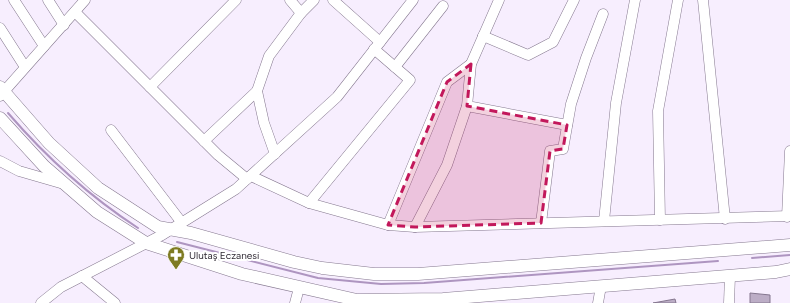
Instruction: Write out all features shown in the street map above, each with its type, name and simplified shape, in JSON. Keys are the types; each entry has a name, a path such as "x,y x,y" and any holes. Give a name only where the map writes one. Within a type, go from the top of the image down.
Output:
{"main road":[{"path":"1,91 49,143 98,188 145,220 158,227 177,226 308,265 351,272 392,274 444,272 790,245"},
{"path":"0,118 44,166 97,212 146,243 242,274 356,302 443,301 601,286 776,272 790,268"}],"street":[{"path":"14,0 44,46"},
{"path":"48,0 64,25"},
{"path":"1,91 64,25 85,0"},
{"path":"150,87 236,0"},
{"path":"290,0 301,14"},
{"path":"204,141 257,91 269,56 301,14 314,0"},
{"path":"309,203 410,80 395,67 333,0"},
{"path":"41,303 61,287 177,226 236,189 336,97 413,0"},
{"path":"415,227 447,165 467,106 471,64 499,0"},
{"path":"483,36 528,55 553,42 574,0"},
{"path":"604,221 616,103 635,0"},
{"path":"660,220 658,111 678,0"},
{"path":"702,0 725,219"},
{"path":"395,67 443,6"},
{"path":"75,12 204,141 249,178 309,203 388,225 415,227 541,222 725,219 789,216 790,151"},
{"path":"541,222 550,151 563,149 576,89 603,14"},
{"path":"0,28 25,67"},
{"path":"388,225 447,82 471,64"},
{"path":"257,91 264,123 275,154"},
{"path":"467,106 567,125"},
{"path":"111,130 177,226"},
{"path":"0,161 19,171 66,185"},
{"path":"82,276 115,303"},
{"path":"729,303 730,276"},
{"path":"598,303 601,286"},
{"path":"295,303 299,288"}],"highlighted area":[{"path":"471,64 467,106 567,125 563,149 550,151 541,223 415,227 388,225 447,82"}],"building":[{"path":"750,293 770,295 770,303 750,303"},
{"path":"675,299 676,303 653,303"}],"waterway":[{"path":"8,113 37,145 69,175 102,203 138,228"},
{"path":"177,242 318,278 381,284 424,283 718,261"},
{"path":"752,258 790,255"}],"place":[{"name":"Ulutaş Eczanesi","path":"176,270"}]}
